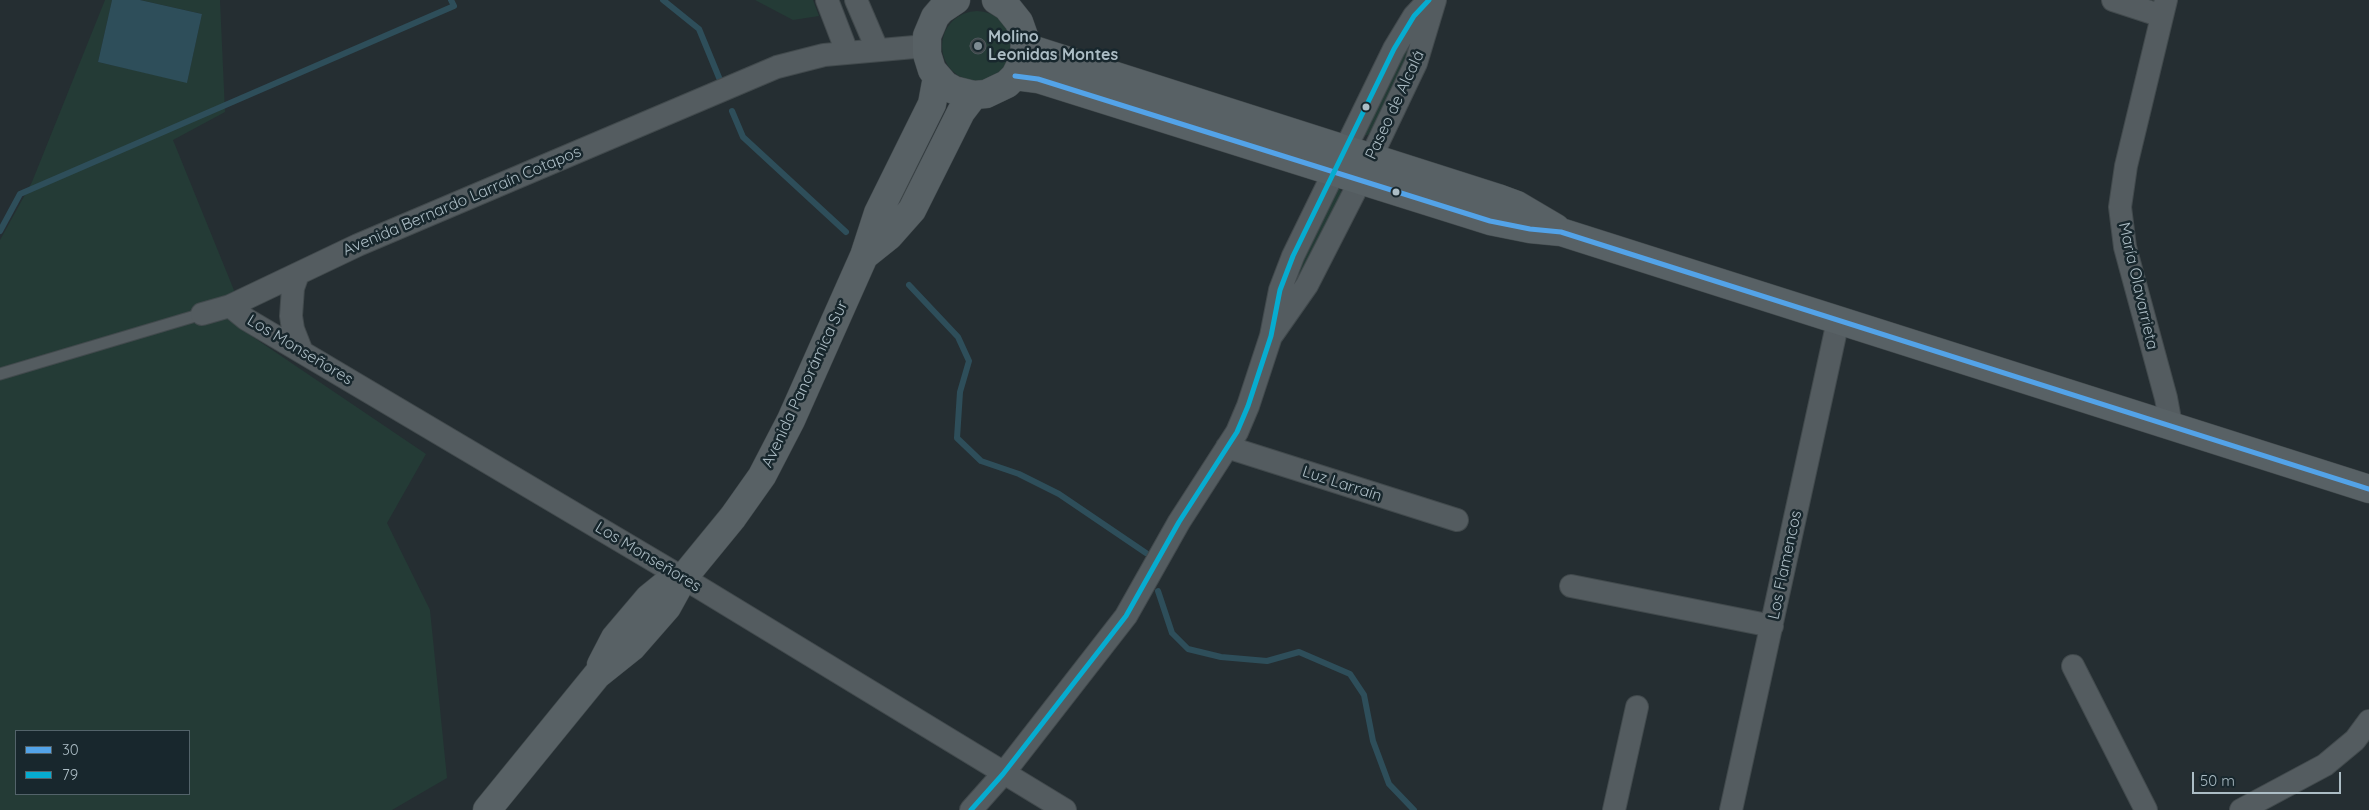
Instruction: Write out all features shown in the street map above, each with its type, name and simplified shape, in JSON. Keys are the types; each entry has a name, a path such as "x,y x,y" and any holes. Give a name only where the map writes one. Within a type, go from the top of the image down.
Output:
{"street":[{"path":"826,0 847,52"},
{"path":"856,0 877,49"},
{"path":"956,0 941,10 935,17 927,36 926,46 929,63 937,77 954,90 974,95 997,90 1015,76 1024,58 1023,30 1010,5"},
{"name":"Paseo de Alcalá","path":"971,810 1003,774 1126,616 1179,522 1243,419 1271,336 1274,313 1286,273 1403,32 1429,0"},
{"name":"Paseo de Alcalá","path":"1271,336 1307,285 1371,157 1416,63 1434,0"},
{"path":"2113,0 2164,8"},
{"name":"María Olavarrieta","path":"2164,8 2126,166 2120,207 2125,247 2166,398 2171,425"},
{"name":"Avenida Bernardo Larraín Cotapos","path":"202,314 230,306 358,245 758,74 800,60 847,52 926,46"},
{"path":"1025,47 1346,148 1518,205 1561,232"},
{"path":"1015,76 1038,79 1333,173 1496,222 1530,229 1561,232 2369,488"},
{"name":"Avenida Panorámica Sur","path":"487,810 597,675 621,657 642,637 672,600 683,578 733,517 762,476 791,420 864,256 878,213 934,98 937,77"},
{"name":"Avenida Panorámica Sur","path":"864,256 889,236 912,210 961,112 974,95"},
{"path":"1195,129 1204,104"},
{"path":"298,274 293,288 291,316 293,329 302,352"},
{"name":"Los Monseñores","path":"230,306 302,352 683,578 1065,810"},
{"name":"Los Flamencos","path":"1732,810 1838,321"},
{"name":"Luz Larraín","path":"1227,447 1457,520"},
{"path":"1571,586 1772,626"},
{"path":"2073,666 2146,810"},
{"path":"1614,810 1637,706"},
{"path":"2241,810 2325,766 2355,740 2369,721"}],"lane":[{"name":"Avenida Bernardo Larraín Cotapos","path":"0,374 202,314"}],"green space":[{"path":"105,0 112,0 98,62 187,82 202,14 140,0 220,0 225,112 173,140 253,337 426,454 387,523 430,610 447,778 392,810 0,810 0,240 32,182"},
{"path":"755,0 813,0 819,16 793,20"},
{"path":"977,11 996,17 1006,27 1012,46 1006,65 996,75 977,81 958,75 948,65 942,46 948,27 958,17"},
{"path":"1411,41 1413,47 1371,133 1365,136 1364,132"},
{"path":"1340,188 1342,196 1303,276 1297,276 1295,272 1335,191"}],"water":[{"path":"112,0 140,0 202,14 187,83 98,62"}],"building":[{"name":"Molino Leonidas Montes","path":"975,38 981,38 986,43 984,52 975,54 970,49 970,43"}],"waterway":[{"path":"0,231 20,194 454,6 451,0"},
{"path":"663,0 699,29 720,80"},
{"path":"732,111 743,137 846,232"},
{"path":"909,285 958,337 969,361 960,392 957,438 981,461 1019,474 1059,494 1146,553"},
{"path":"1158,591 1172,633 1188,649 1221,657 1267,661 1299,652 1350,674 1364,695 1373,741 1389,784 1414,810"}],"transit line":[{"name":"79","path":"971,810 1003,774 1126,616 1179,522 1237,432 1248,406 1271,336 1280,290 1293,256 1394,49 1414,16 1429,0"},
{"name":"30","path":"1015,76 1038,79 1490,221 1530,229 1561,232 2369,489"}],"place":[{"name":"Molino Leonidas Montes","path":"978,46"}]}
